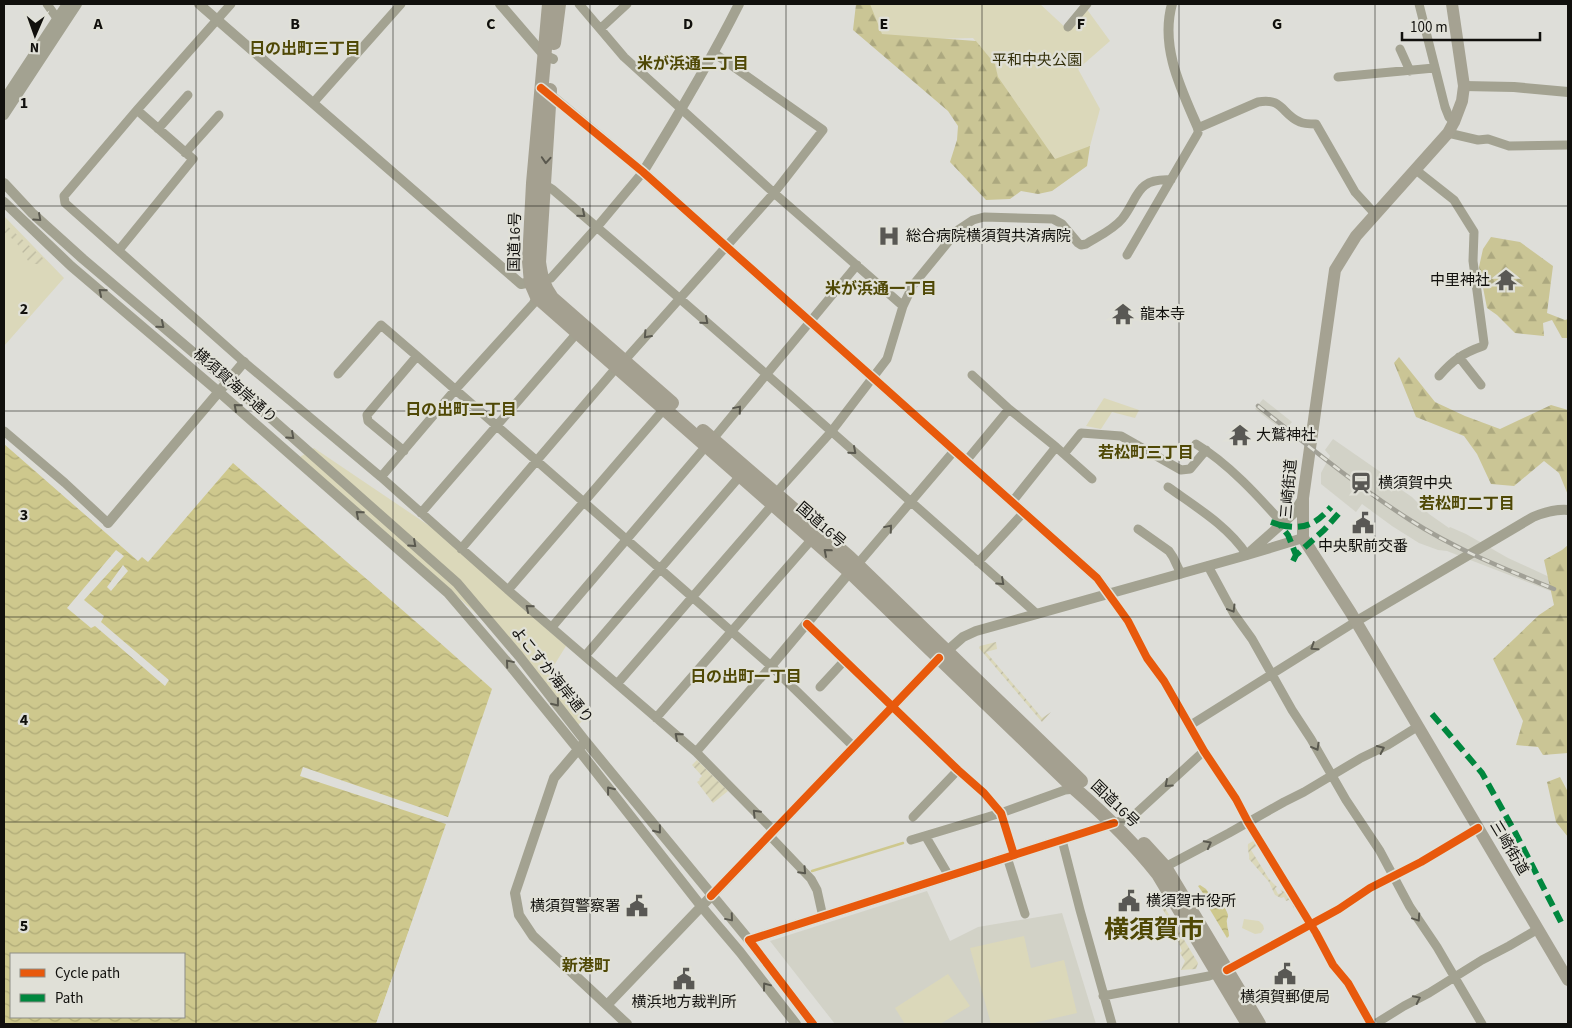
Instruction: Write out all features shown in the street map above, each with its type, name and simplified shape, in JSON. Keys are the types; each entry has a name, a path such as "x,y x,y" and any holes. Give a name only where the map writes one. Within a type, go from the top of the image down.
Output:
{"highway":[{"name":"国道16号","path":"549,4 548,57 533,183 529,261 537,281 664,409 710,443 740,476 775,499 812,539 853,569"},
{"name":"国道16号","path":"548,57 559,4"},
{"name":"国道16号","path":"545,91 544,184 537,297 577,333 620,365 853,569 1165,867 1248,1024"},
{"name":"国道16号","path":"943,654 1075,789 1118,822 1158,874 1222,972 1259,1024"}],"main road":[{"name":"三崎街道","path":"1452,4 1464,86 1462,101 1451,128 1356,236 1335,270 1303,498 1303,538 1568,980"}],"street":[{"path":"47,4 60,22"},
{"path":"4,115 60,22 67,4"},
{"path":"4,100 60,22 77,4"},
{"path":"199,4 521,284 551,278 643,172 714,53 739,4"},
{"path":"231,4 64,196 64,203 244,362 380,477 696,752 811,879 817,890 823,917"},
{"path":"313,103 401,4"},
{"path":"500,4 548,57"},
{"path":"579,4 624,56 774,193 903,306"},
{"path":"600,29 627,4"},
{"path":"1068,27 1087,4"},
{"path":"1127,255 1198,133 1198,128 1180,86 1171,54 1168,32 1172,4"},
{"path":"1419,4 1451,128 1478,140 1488,140 1510,146 1568,145"},
{"path":"1400,49 1410,71"},
{"path":"461,549 620,365 774,193 823,130 714,53"},
{"path":"1338,77 1434,68"},
{"path":"1464,86 1514,87 1568,92"},
{"path":"545,91 643,172 1097,578 1128,620 1147,658 1164,681 1204,751 1231,791 1333,965 1356,994 1371,1024"},
{"path":"158,129 188,95"},
{"path":"1198,128 1258,102 1268,100 1283,107 1301,123 1316,124 1355,192 1376,215"},
{"path":"119,250 193,160 137,110"},
{"path":"186,153 219,115"},
{"path":"1416,170 1454,200 1474,232 1473,261 1484,343 1483,346 1469,351 1451,362 1439,376"},
{"path":"617,684 693,597 874,378 887,359 903,306 913,285 958,230 973,220 984,217 1053,219 1062,224 1078,243 1082,245 1122,219 1134,197 1144,185 1162,180 1171,180"},
{"name":"横須賀海岸通り","path":"4,183 32,213 83,259 228,381"},
{"path":"544,184 597,227 911,501 1037,614"},
{"name":"横須賀海岸通り","path":"4,202 71,266 219,392 448,593"},
{"path":"552,627 710,443 856,265"},
{"path":"380,477 533,304 537,297"},
{"path":"338,374 381,325 732,631 771,666 854,747"},
{"path":"421,513 577,333"},
{"path":"404,450 368,421 367,414 418,356"},
{"path":"1459,357 1481,385"},
{"path":"4,431 108,523 244,362"},
{"path":"972,375 1092,479"},
{"name":"よこすか海岸通り","path":"228,381 457,583 519,656 582,745 702,906 796,1024"},
{"path":"508,590 664,409"},
{"path":"966,461 1009,409"},
{"path":"1064,454 1081,433 1121,436 1181,470 1190,469 1206,450"},
{"path":"1196,444 1206,450 1247,486 1283,524"},
{"path":"1012,502 1056,447"},
{"path":"696,752 954,451"},
{"path":"585,656 740,476"},
{"path":"1168,486 1221,526 1239,543 1247,555"},
{"path":"1247,555 1293,514 1303,498"},
{"path":"1189,726 1355,622 1532,517 1545,512 1568,510"},
{"path":"978,562 1024,512"},
{"path":"1138,529 1169,551 1174,557 1180,574"},
{"path":"607,1005 943,654 963,637 970,633 1303,538"},
{"path":"656,718 812,539"},
{"path":"1208,566 1292,710 1380,851 1410,907 1437,948 1482,1024"},
{"name":"よこすか海岸通り","path":"448,593 582,745 749,940 813,1024"},
{"path":"807,624 984,794 1001,813 1025,914"},
{"path":"820,686 845,660"},
{"path":"1165,867 1304,792 1361,758 1388,746 1417,727"},
{"path":"582,745 554,778 515,893 519,915 533,936 627,1024"},
{"path":"749,940 1131,818 1204,751"},
{"path":"913,817 958,770"},
{"path":"912,840 1001,813 1066,790 1075,789"},
{"path":"1103,996 1222,972 1339,909 1362,892 1421,862 1478,828"},
{"path":"926,837 949,876"},
{"path":"1062,840 1112,1024"},
{"path":"1375,1024 1538,929"}],"shaded area":[{"path":"1263,399 1292,422 1284,431 1255,409"},
{"path":"1333,439 1382,473 1381,476 1412,497 1429,514 1449,528 1466,534 1508,558 1558,581 1553,592 1447,551 1438,550 1419,543 1362,504 1356,512 1321,484 1321,473 1330,456 1325,450"},
{"path":"927,891 950,941 978,927 1062,913 1096,1024 835,1024 770,941"}],"green space":[{"path":"856,4 870,4 882,34 976,41 995,64 998,77 1055,159 1090,146 1087,166 1052,191 1038,194 1021,191 1010,199 986,200 950,162 957,140 958,126 948,111 853,30"},
{"name":"平和中央公園","path":"864,4 1040,4 1067,29 1086,8 1110,41 1078,69 1100,109 1090,146 1052,169 1000,91 995,64 973,38 892,40 864,23"},
{"path":"4,216 64,278 4,346"},
{"path":"4,223 44,259 44,264 30,264 16,242 4,232"},
{"path":"1491,237 1520,242 1553,266 1547,313 1565,320 1568,319 1568,338 1562,338 1552,320 1543,323 1544,336 1515,333 1487,308 1479,267 1483,249"},
{"path":"1399,357 1435,402 1500,429 1551,405 1568,410 1568,495 1559,473 1544,461 1514,486 1491,484 1477,454 1464,436 1416,417 1394,363"},
{"path":"1104,398 1139,410 1135,418 1112,412 1101,429 1086,426"},
{"path":"314,448 434,529 566,646 553,667 591,712 578,725 478,615 300,457"},
{"path":"1568,545 1568,753 1543,755 1538,747 1516,745 1523,721 1493,659 1539,615 1554,605 1544,560"},
{"path":"996,642 997,649 986,652 1042,718 1051,712 1042,722 979,648 980,646"},
{"path":"697,760 728,791 713,803 697,782 702,776 692,765"},
{"path":"1560,777 1568,792 1568,837 1556,822 1547,782"},
{"path":"1255,840 1276,874 1274,875 1257,846 1251,850 1269,879 1277,887 1275,888 1278,894 1282,893 1280,889 1287,894 1295,906 1294,908 1289,900 1286,901 1284,897 1281,898 1275,895 1269,882 1249,859 1248,844"},
{"path":"1162,903 1198,963 1196,969 1181,970 1185,961 1180,953 1182,951 1177,938 1179,936 1160,905"},
{"path":"1244,919 1259,921 1264,929 1261,933 1255,934 1242,928"},
{"path":"1024,936 1031,968 1064,960 1077,1013 1029,1024 991,1024 970,948"},
{"path":"948,974 970,1006 940,1024 905,1024 895,1008"}],"water":[{"path":"4,444 138,561 142,557 148,562 233,463 492,689 448,817 303,767 300,776 446,824 376,1024 4,1024"},
{"path":"1200,885 1206,889 1213,900 1226,910 1229,936 1227,938 1203,898 1205,896 1198,886"}],"pier":[{"path":"116,550 124,556 84,600 104,616 101,622 169,680 165,686 95,626 91,628 67,608"},
{"path":"123,565 128,571 111,591 107,587"},
{"path":"432,866 434,867 379,1024 376,1024"}],"waterway":[{"path":"812,871 903,843"}],"railway":[{"path":"1258,406 1352,479 1410,520 1462,549 1554,589"}],"marked path":[{"path":"1280,525 1296,527 1308,525 1320,518 1331,507"},
{"path":"1293,561 1296,555 1324,530 1340,512"},
{"path":"1271,522 1280,525 1288,535 1296,555"},
{"path":"1432,714 1482,773 1562,924"}],"cycle path":[{"path":"541,88 643,172 1097,578 1128,621 1147,658 1164,681 1204,751 1236,799 1316,933 1333,965 1348,983 1371,1024"},
{"path":"807,624 984,793 1001,813 1014,855"},
{"path":"711,896 939,658"},
{"path":"813,1024 749,940 1114,823"},
{"path":"1227,970 1339,909 1370,888 1421,862 1478,828"}],"place":[{"name":"総合病院横須賀共済病院","path":"889,236"},
{"name":"中里神社","path":"1506,280"},
{"name":"龍本寺","path":"1123,314"},
{"name":"大鷲神社","path":"1240,435"},
{"name":"横須賀中央","path":"1361,483"},
{"name":"中央駅前交番","path":"1363,523"},
{"name":"横須賀市役所","path":"1129,901"},
{"name":"横須賀警察署","path":"637,906"},
{"name":"横須賀郵便局","path":"1285,974"},
{"name":"横浜地方裁判所","path":"684,979"}],"district":[{"name":"日の出町三丁目","path":"305,49"},
{"name":"米が浜通二丁目","path":"693,64"},
{"name":"米が浜通一丁目","path":"881,289"},
{"name":"日の出町二丁目","path":"461,410"},
{"name":"若松町三丁目","path":"1146,453"},
{"name":"若松町二丁目","path":"1467,504"},
{"name":"日の出町一丁目","path":"746,677"},
{"name":"横須賀市","path":"1154,930"},
{"name":"新港町","path":"586,966"}]}
